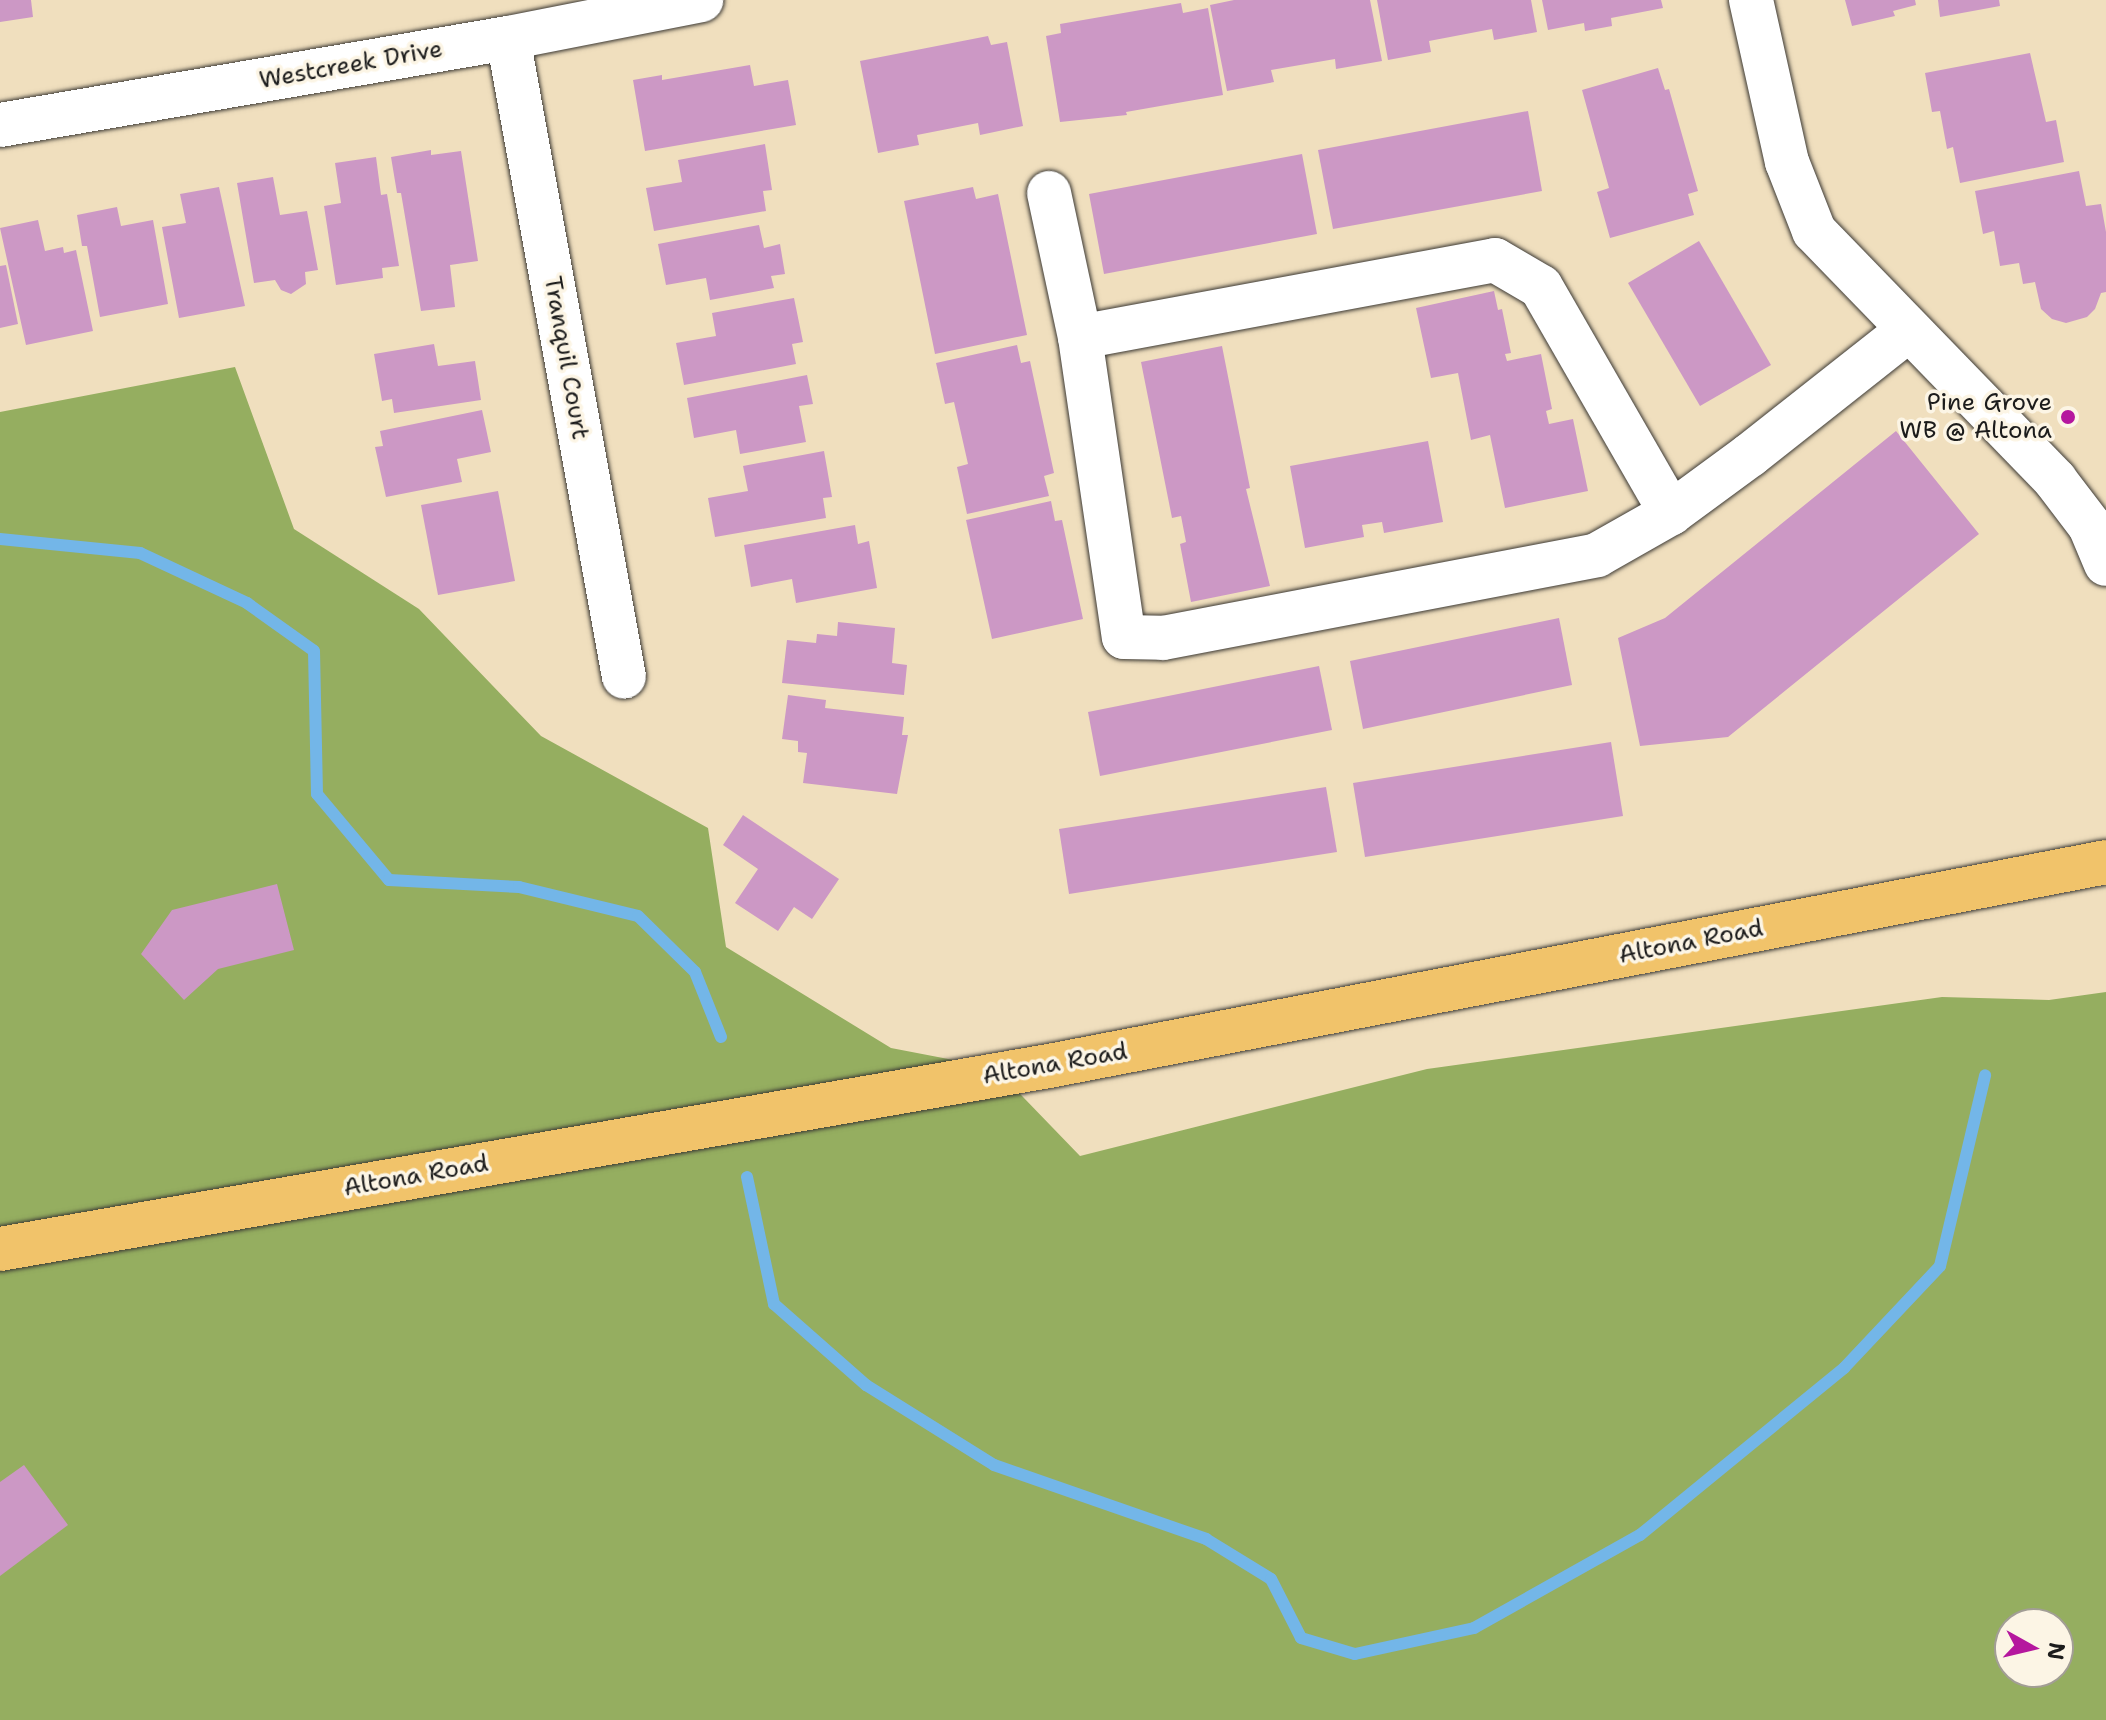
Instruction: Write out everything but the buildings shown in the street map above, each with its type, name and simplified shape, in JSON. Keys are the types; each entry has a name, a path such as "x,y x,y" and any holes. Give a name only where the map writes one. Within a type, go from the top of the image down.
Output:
{"main road":[{"name":"Altona Road","path":"0,1249 1049,1066 2106,862"}],"street":[{"name":"Westcreek Drive","path":"0,125 508,38 701,0"},
{"path":"1751,0 1787,162 1814,231 1907,331 2055,480 2090,526 2106,564"},
{"name":"Tranquil Court","path":"508,38 624,677"},
{"path":"1049,193 1080,337 1124,637 1163,638 1597,555 1671,513 1907,331"},
{"path":"1080,337 1495,260 1541,287 1671,513"}],"green space":[{"path":"235,367 294,529 419,609 541,736 708,828 726,947 891,1048 995,1068 1080,1156 1427,1069 1942,997 2049,1000 2106,992 2106,1720 0,1720 0,412"}],"waterway":[{"path":"0,539 140,553 247,603 314,651 317,794 389,880 519,887 638,916 695,972 721,1037"},
{"path":"747,1177 774,1304 866,1385 994,1465 1206,1539 1271,1579 1301,1638 1355,1654 1474,1628 1640,1535 1844,1368 1940,1266 1985,1075"}],"place":[{"name":"Pine Grove WB @ Altona","path":"2068,417"}]}
